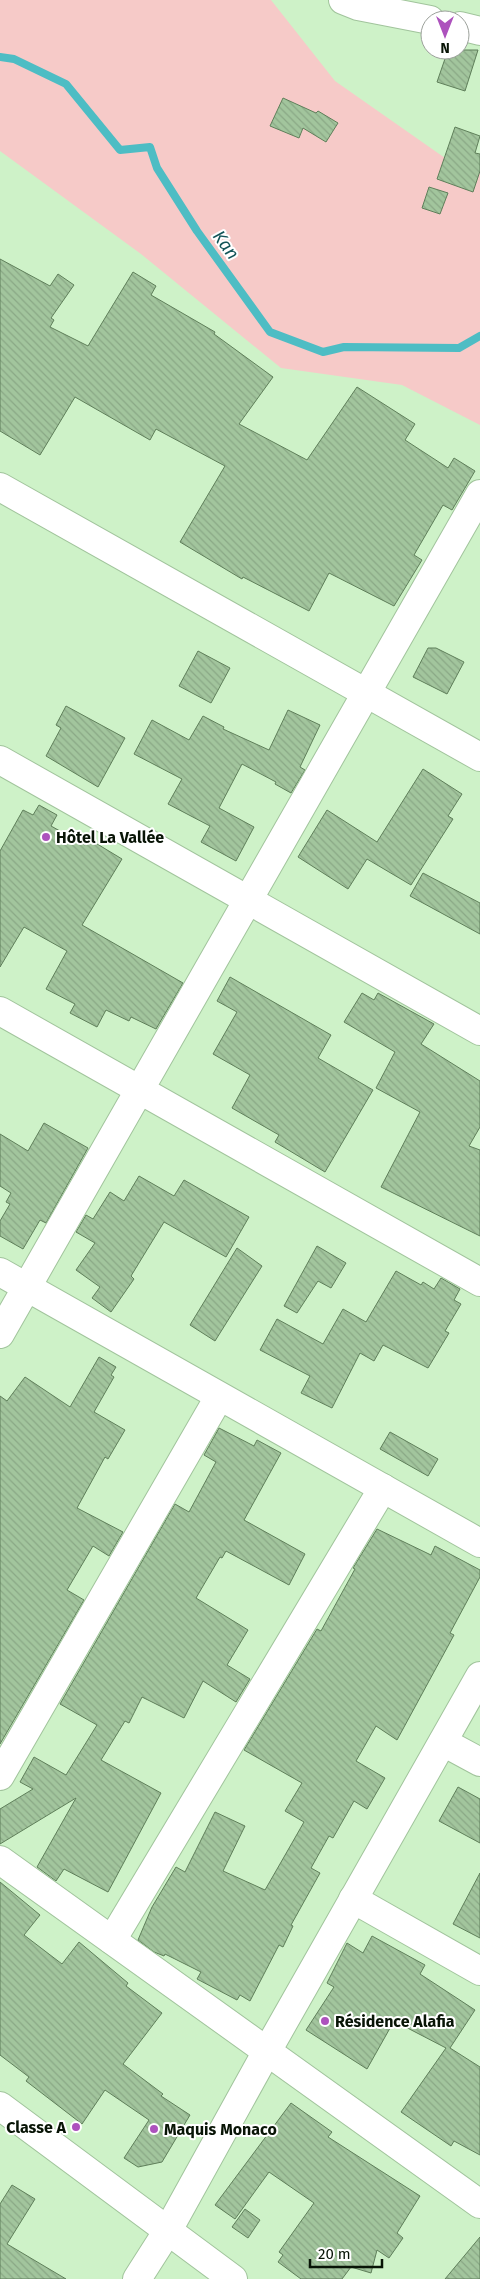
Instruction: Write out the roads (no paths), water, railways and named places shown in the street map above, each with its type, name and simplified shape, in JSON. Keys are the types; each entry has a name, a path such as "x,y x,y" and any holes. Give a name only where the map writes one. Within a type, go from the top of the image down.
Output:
{"street":[{"path":"343,0 358,6 420,18"},
{"path":"0,487 480,757"},
{"path":"0,1334 480,494"},
{"path":"0,760 480,1031"},
{"path":"0,1011 480,1282"},
{"path":"0,1272 480,1543"},
{"path":"0,1776 219,1397"},
{"path":"112,1940 383,1488"},
{"path":"137,2279 167,2232 266,2053 480,1676"},
{"path":"443,1742 480,1762"},
{"path":"0,1860 266,2053 480,2204"},
{"path":"353,1899 480,1971"},
{"path":"0,2106 167,2232 233,2279"}],"waterway":[{"name":"Kan","path":"0,57 14,59 66,84 120,150 150,147 157,168 197,231 270,332 323,352 344,347 459,348 480,336"}],"place":[{"name":"Hôtel La Vallée","path":"46,837"},
{"name":"Résidence Alafia","path":"325,2021"},
{"name":"Classe A","path":"76,2127"},
{"name":"Maquis Monaco","path":"154,2129"}]}
